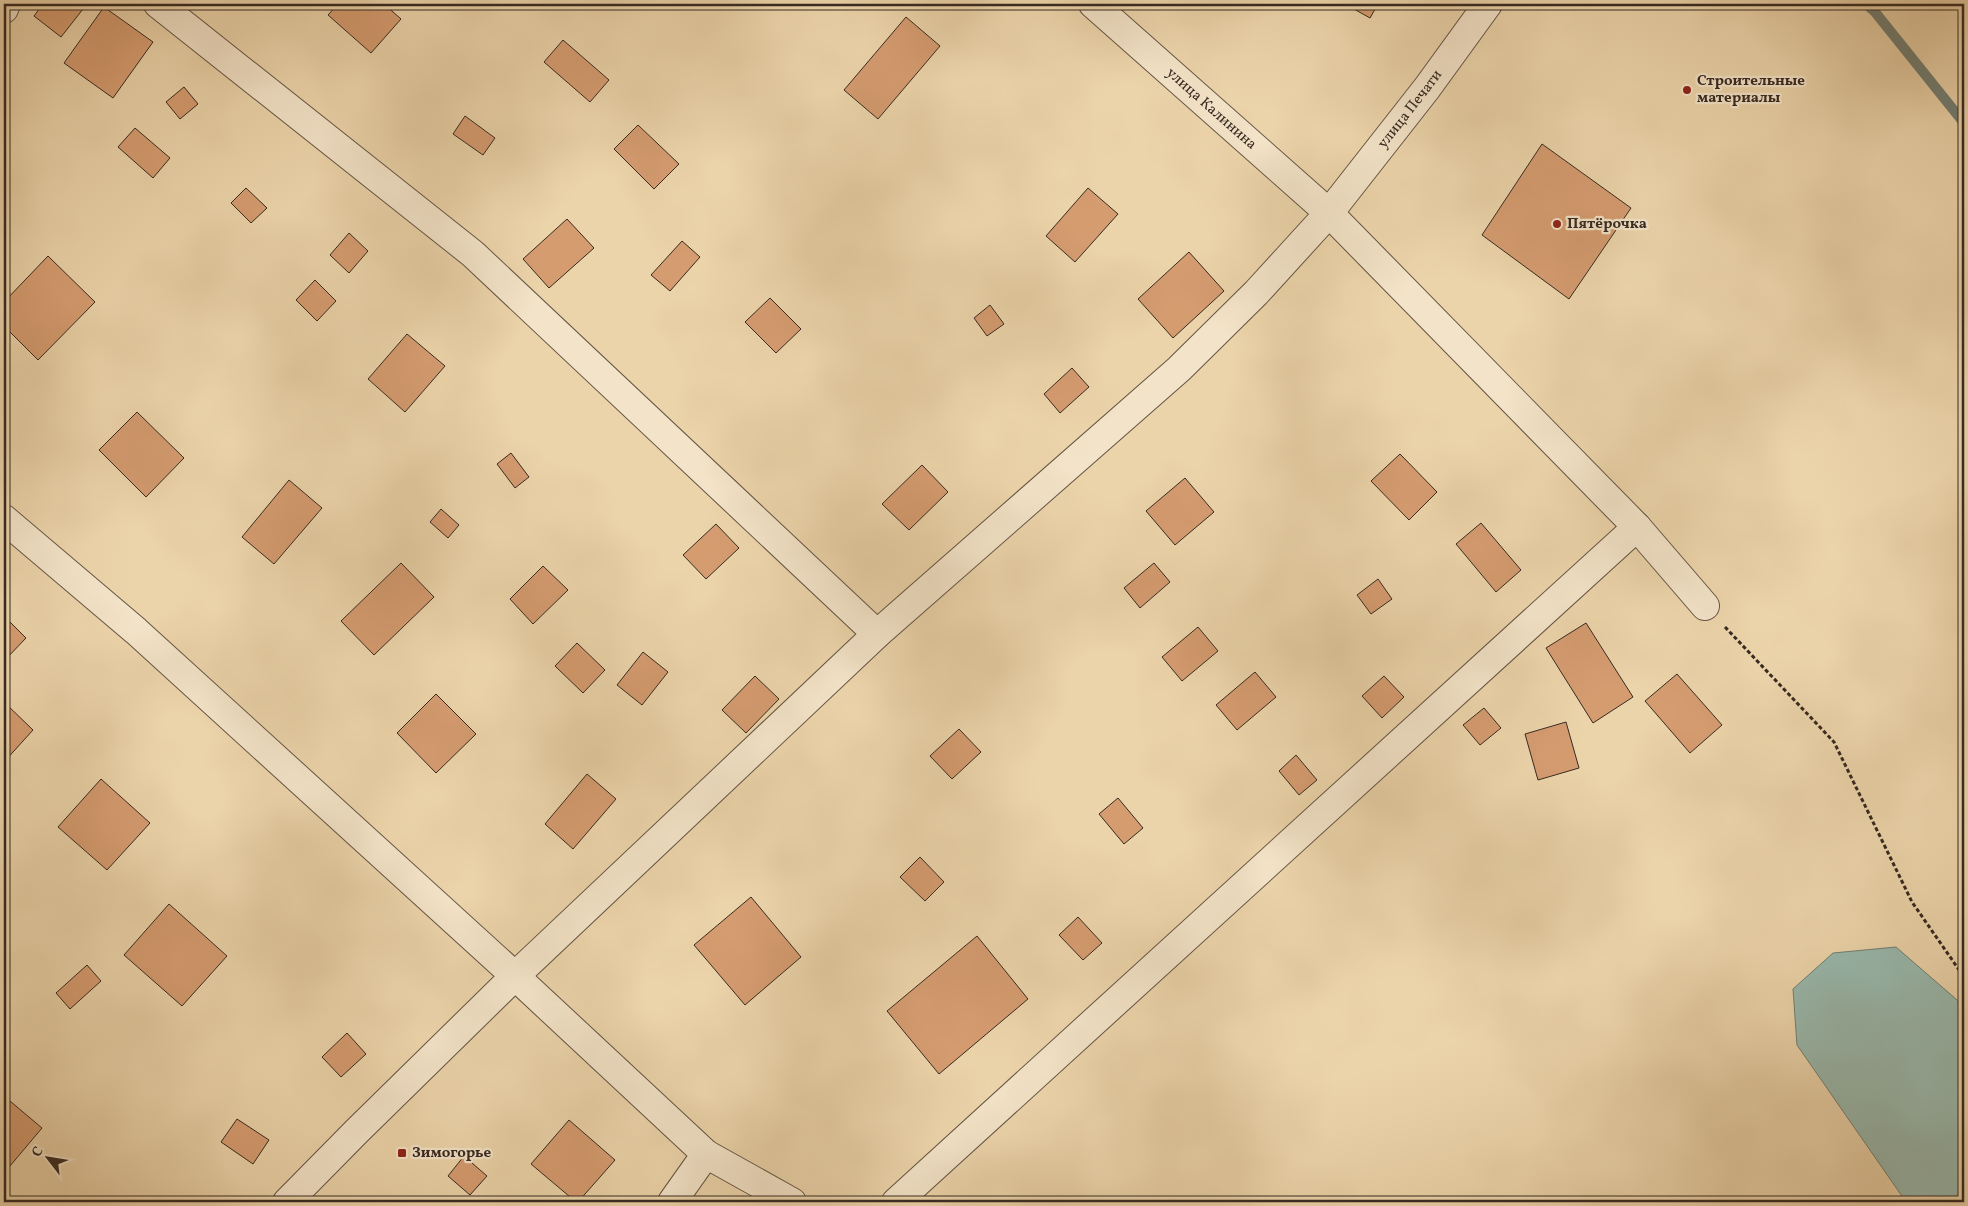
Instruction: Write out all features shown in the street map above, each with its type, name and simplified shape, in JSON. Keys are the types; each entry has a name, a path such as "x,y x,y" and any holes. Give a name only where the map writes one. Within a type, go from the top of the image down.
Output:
{"street":[{"path":"4,9 6,4"},
{"path":"158,4 473,254 877,634"},
{"name":"улица Калинина","path":"1093,4 1329,213 1637,527 1705,606"},
{"name":"улица Печати","path":"287,1202 356,1131 516,976 877,634 1179,369 1256,293 1329,213 1427,88 1488,4"},
{"path":"4,519 136,631 516,976 706,1154 792,1202"},
{"path":"896,1202 1637,527"},
{"path":"672,1202 706,1154"}],"path":[{"path":"1705,606 1834,742 1912,902 1964,977"}],"shaded area":[{"path":"1896,947 1964,1006 1964,1202 1906,1202 1797,1045 1793,989 1833,953"}],"building":[{"path":"43,4 87,4 61,37 34,16"},
{"path":"338,4 384,4 401,19 371,53 328,15"},
{"path":"1345,4 1378,4 1370,18"},
{"path":"104,7 153,42 113,98 64,63"},
{"path":"906,17 940,46 878,119 844,90"},
{"path":"563,40 609,80 590,102 544,62"},
{"path":"184,87 198,104 180,119 166,102"},
{"path":"465,116 495,138 483,155 453,134"},
{"path":"638,125 679,164 654,189 614,149"},
{"path":"135,128 170,158 153,178 118,147"},
{"path":"1542,144 1631,208 1569,299 1482,235"},
{"path":"246,188 267,208 251,223 231,203"},
{"path":"1088,188 1118,214 1075,262 1046,236"},
{"path":"567,219 594,248 549,288 523,259"},
{"path":"349,233 368,251 349,273 330,255"},
{"path":"682,241 700,257 670,291 651,275"},
{"path":"1189,252 1224,291 1173,338 1138,299"},
{"path":"48,256 95,302 38,360 4,326 4,302"},
{"path":"315,280 336,301 317,321 296,300"},
{"path":"770,298 801,329 776,353 745,322"},
{"path":"990,305 1004,324 987,336 974,318"},
{"path":"407,334 445,366 405,412 368,379"},
{"path":"1072,368 1089,387 1060,413 1044,394"},
{"path":"137,412 184,458 146,497 99,450"},
{"path":"511,453 529,477 515,488 497,464"},
{"path":"1400,454 1437,492 1409,520 1371,481"},
{"path":"922,465 948,492 909,530 882,504"},
{"path":"1185,478 1214,512 1175,545 1146,511"},
{"path":"289,480 322,508 274,564 242,537"},
{"path":"441,509 459,525 448,538 430,522"},
{"path":"1481,523 1521,570 1496,592 1456,544"},
{"path":"716,524 739,548 706,579 683,555"},
{"path":"401,563 434,597 374,655 341,621"},
{"path":"1154,563 1170,582 1140,608 1124,588"},
{"path":"543,566 568,590 533,624 510,599"},
{"path":"1378,579 1392,599 1371,614 1357,595"},
{"path":"4,616 26,638 4,661"},
{"path":"1586,623 1633,697 1593,723 1546,648"},
{"path":"1198,627 1218,651 1182,681 1162,657"},
{"path":"577,643 605,670 583,693 555,666"},
{"path":"643,652 668,672 642,705 617,685"},
{"path":"1255,672 1276,697 1237,730 1216,705"},
{"path":"1677,674 1722,725 1690,753 1645,701"},
{"path":"755,676 779,699 746,733 722,710"},
{"path":"1384,676 1404,697 1382,718 1362,696"},
{"path":"436,694 476,734 436,773 397,733"},
{"path":"4,702 33,730 4,762"},
{"path":"1484,708 1501,728 1480,745 1463,725"},
{"path":"1566,722 1579,768 1538,780 1525,734"},
{"path":"959,729 981,752 952,779 930,756"},
{"path":"1296,755 1317,780 1299,795 1279,771"},
{"path":"587,774 616,799 573,849 545,824"},
{"path":"101,779 150,823 107,870 58,827"},
{"path":"1118,798 1143,828 1124,844 1099,814"},
{"path":"920,857 944,882 925,901 900,877"},
{"path":"751,897 801,957 745,1005 694,945"},
{"path":"169,904 227,956 182,1006 124,955"},
{"path":"1078,917 1102,943 1083,960 1059,935"},
{"path":"977,936 1028,999 939,1074 887,1011"},
{"path":"87,965 101,981 70,1009 56,993"},
{"path":"347,1033 366,1054 341,1077 322,1057"},
{"path":"4,1096 42,1128 10,1166 4,1161"},
{"path":"237,1119 269,1140 253,1164 221,1142"},
{"path":"569,1120 615,1160 578,1202 531,1164"},
{"path":"464,1156 487,1176 470,1195 448,1176"}],"waterway":[{"path":"1866,4 1875,12 1964,123"}],"place":[{"name":"Строительные материалы","path":"1687,90"},
{"name":"Пятёрочка","path":"1557,224"},
{"name":"Зимогорье","path":"402,1153"}]}
